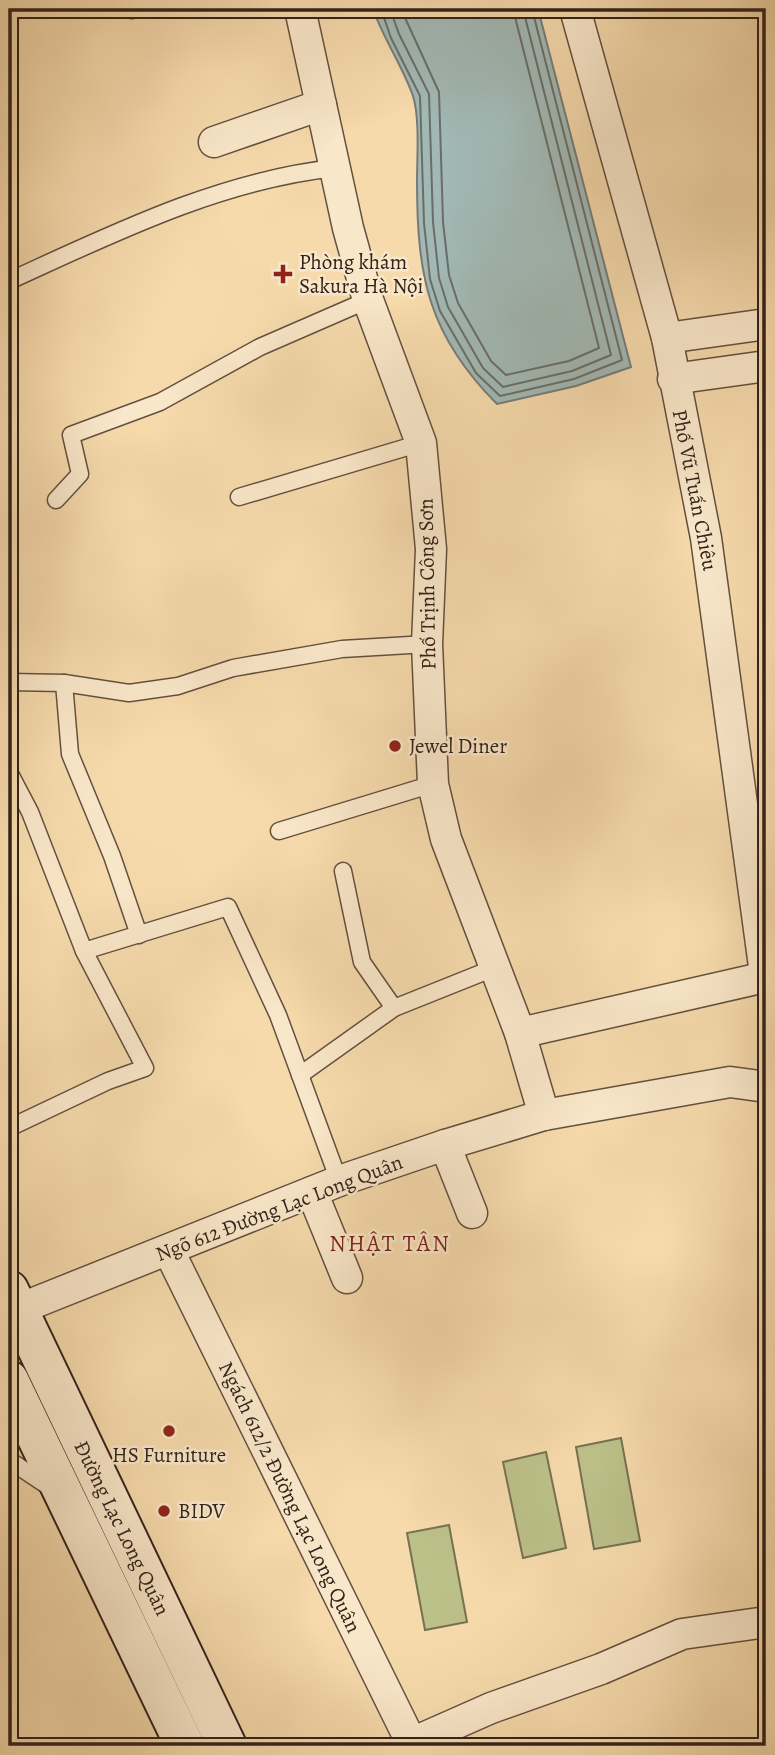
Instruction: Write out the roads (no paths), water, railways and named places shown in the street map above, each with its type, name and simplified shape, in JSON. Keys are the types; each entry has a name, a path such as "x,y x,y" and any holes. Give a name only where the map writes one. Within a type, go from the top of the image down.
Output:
{"main road":[{"name":"Đường Lạc Long Quân","path":"12,1304 227,1746"},
{"name":"Đường Lạc Long Quân","path":"9,1380 185,1746"}],"street":[{"name":"Phố Trịnh Công Sơn","path":"300,9 368,300 421,443 431,549 427,644 433,784 446,839 520,1033 544,1115"},
{"name":"Phố Vũ Tuấn Chiêu","path":"575,9 667,338 706,538 766,979"},
{"path":"214,142 321,105"},
{"path":"667,338 766,324"},
{"path":"673,379 766,366"},
{"path":"520,1033 766,979"},
{"name":"Ngõ 612 Đường Lạc Long Quân","path":"12,1304 169,1251 326,1187 445,1144 544,1115 730,1082 766,1087"},
{"path":"445,1144 472,1213"},
{"path":"326,1187 347,1278"},
{"name":"Ngách 612/2 Đường Lạc Long Quân","path":"169,1251 410,1745"},
{"path":"410,1745 491,1709 601,1669 682,1634 766,1622"}],"lane":[{"path":"9,281 186,204 293,172 335,167"},
{"path":"56,500 80,474 71,435 160,402 260,347 368,300"},
{"path":"239,497 421,443"},
{"path":"9,682 64,682 129,693 178,686 233,668 342,649 427,644"},
{"path":"64,682 70,754 112,856 139,934"},
{"path":"9,772 30,812 84,951 145,1068 108,1081 9,1128"},
{"path":"279,831 433,784"},
{"path":"343,871 362,962 394,1008"},
{"path":"84,951 228,907 278,1014 300,1075 326,1187"},
{"path":"300,1075 394,1008 494,968"},
{"path":"9,1461 65,1497"}],"water":[{"path":"373,9 538,9 631,367 576,386 497,404 455,353 441,328 424,275 418,215 417,115 413,96"}],"place":[{"name":"Phòng khám Sakura Hà Nội","path":"283,274"},
{"name":"Jewel Diner","path":"395,746"},
{"name":"HS Furniture","path":"169,1431"},
{"name":"BIDV","path":"164,1511"}],"district":[{"name":"NHẬT TÂN","path":"390,1243"}]}
